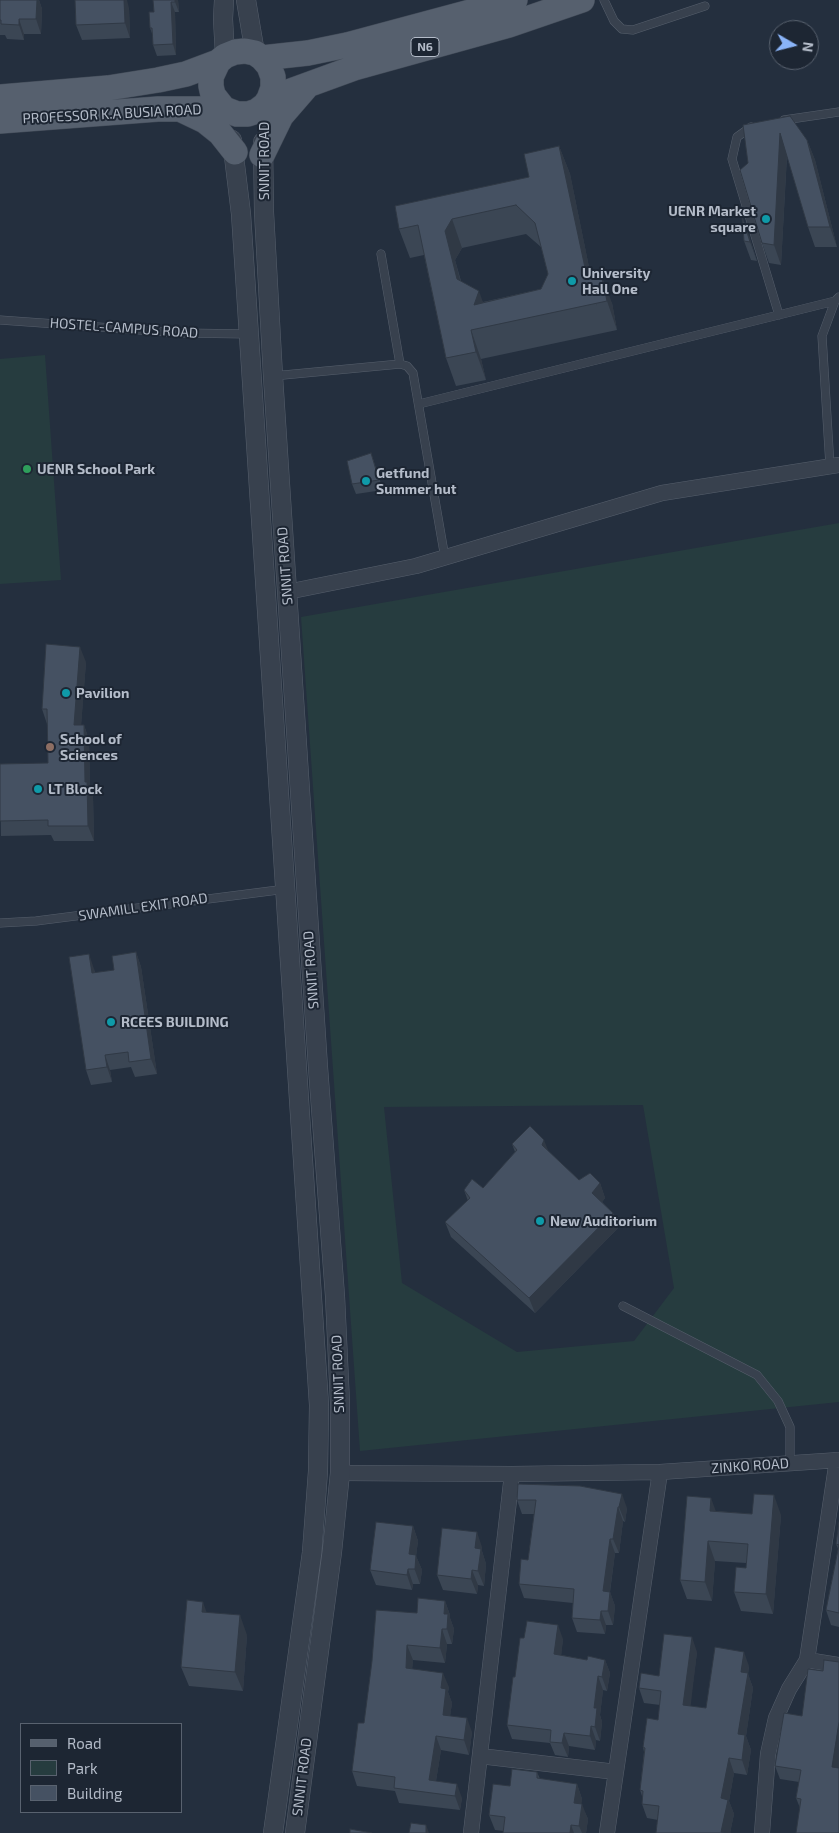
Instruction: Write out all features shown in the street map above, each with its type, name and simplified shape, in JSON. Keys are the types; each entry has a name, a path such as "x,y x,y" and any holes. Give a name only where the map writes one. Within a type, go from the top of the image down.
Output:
{"main road":[{"name":"N6","path":"222,59 234,52 245,51 258,56 308,53 347,45 515,0"},
{"name":"N6","path":"226,110 237,114 248,114 257,111 267,102 354,68 509,24 582,0"},
{"path":"258,56 269,66 273,77 274,88 267,102"},
{"name":"PROFESSOR K.A BUSIA ROAD","path":"0,96 108,88 158,80 186,74 222,59"},
{"path":"222,59 214,69 211,86 217,102 226,110"},
{"path":"262,154 282,116 309,84"},
{"name":"PROFESSOR K.A BUSIA ROAD","path":"0,121 180,109 226,110"},
{"path":"180,109 205,121 220,134 235,152"}],"street":[{"path":"222,59 224,0"},
{"path":"246,0 258,56"},
{"name":"SNNIT ROAD","path":"267,102 262,154 273,376 335,1296 340,1403 340,1473 332,1552 295,1833"},
{"name":"SNNIT ROAD","path":"226,110 235,152 249,334 319,1405 318,1471 312,1552 273,1833"},
{"path":"287,592 416,566 662,493 835,466"},
{"path":"281,815 301,813"},
{"path":"283,846 303,842"},
{"path":"762,1833 768,1754 776,1718 789,1689 807,1660 838,1460"},
{"name":"ZINKO ROAD","path":"340,1473 512,1474 660,1472 838,1460"},
{"path":"607,1833 660,1472"},
{"path":"471,1833 512,1474"},
{"path":"807,1660 839,1665"},
{"path":"480,1756 616,1772"}],"lane":[{"path":"604,0 614,21 622,29 633,30 705,6"},
{"path":"775,121 839,112"},
{"path":"756,124 737,137 732,159 779,315"},
{"path":"381,254 400,364"},
{"path":"419,404 837,299"},
{"path":"835,466 822,336 837,299"},
{"name":"HOSTEL-CAMPUS ROAD","path":"0,320 182,333 249,334"},
{"path":"273,376 400,364 407,366 413,373 445,558"},
{"name":"SWAMILL EXIT ROAD","path":"0,923 36,921 286,888"},
{"path":"623,1306 757,1375 778,1401 790,1427 790,1463"}],"green space":[{"name":"UENR School Park","path":"45,355 61,580 0,584 0,359"},
{"path":"839,523 839,1402 360,1451 301,617","holes":["643,1105 674,1288 634,1341 517,1352 402,1283 384,1107"]}],"building":[{"path":"0,0 37,0 36,19 19,19 19,25 1,24"},
{"path":"75,0 124,0 125,23 76,25"},
{"path":"153,0 175,0 175,2 171,2 173,44 153,45 149,12 154,12"},
{"name":"UENR Market square","path":"790,116 807,140 830,227 808,227 780,133 774,245 762,243 740,170 748,163 743,125"},
{"path":"559,146 587,277 601,274 607,301 471,330 476,352 446,358 418,225 399,229 395,206 529,177 524,154","holes":["516,205 535,223 548,274 541,289 474,305 479,291 457,279 445,231 452,219"]},
{"path":"742,216 750,242 744,241"},
{"path":"371,453 379,480 352,484 347,461"},
{"path":"46,644 80,647 74,725 84,725 88,826 48,826 48,820 0,821 0,764 48,763 47,709 42,709"},
{"name":"RCEES BUILDING","path":"136,952 151,1059 129,1062 128,1052 105,1055 107,1067 86,1070 69,957 89,954 92,973 114,970 112,956"},
{"name":"New Auditorium","path":"530,1126 544,1140 542,1145 579,1180 590,1173 600,1183 592,1193 613,1213 529,1298 445,1222 470,1198 464,1190 472,1179 483,1188 517,1150 512,1144"},
{"path":"518,1484 580,1486 622,1494 613,1539 610,1539 603,1591 610,1592 608,1611 601,1611 600,1620 572,1618 574,1589 519,1584 521,1559 528,1560 536,1500 517,1500"},
{"path":"754,1494 774,1495 766,1594 734,1592 736,1567 746,1568 748,1544 708,1541 705,1582 680,1580 687,1496 711,1498 710,1511 752,1514"},
{"path":"376,1522 413,1526 409,1554 416,1555 415,1569 408,1569 407,1575 370,1570"},
{"path":"839,1522 839,1545 836,1544"},
{"path":"442,1528 477,1532 475,1548 481,1549 478,1571 472,1570 471,1579 437,1575"},
{"path":"839,1545 839,1613 826,1610"},
{"path":"418,1598 445,1601 444,1614 448,1614 447,1629 442,1629 440,1648 407,1645 406,1668 443,1673 441,1688 446,1689 443,1715 467,1718 464,1740 436,1736 429,1780 457,1784 455,1796 394,1788 395,1777 352,1771 358,1723 364,1723 376,1610 417,1613"},
{"path":"187,1600 203,1602 202,1612 240,1615 235,1672 181,1667"},
{"path":"527,1621 558,1625 554,1654 587,1660 588,1656 605,1660 602,1677 598,1676 594,1708 597,1708 595,1727 591,1726 590,1736 564,1733 562,1743 550,1742 551,1730 507,1725 520,1638 524,1638"},
{"path":"664,1634 692,1637 683,1705 706,1708 715,1647 744,1652 741,1672 748,1673 738,1734 745,1735 742,1760 729,1758 721,1798 728,1800 721,1832 731,1833 656,1833 659,1806 642,1804 643,1791 640,1790 647,1718 658,1720 661,1691 639,1688 641,1673 659,1676"},
{"path":"824,1660 839,1662 839,1722 832,1767 839,1768 839,1833 796,1833 801,1799 796,1798 801,1770 775,1766 784,1713 802,1716 808,1669 823,1671"},
{"path":"512,1769 537,1772 537,1778 577,1784 574,1803 582,1804 579,1826 571,1825 570,1833 503,1833 505,1817 489,1815 493,1784 510,1786"},
{"path":"411,1823 426,1825 426,1833 409,1833"},
{"path":"350,1829 372,1833 350,1833"}],"place":[{"name":"UENR Market square","path":"766,219"},
{"name":"University Hall One","path":"572,281"},
{"name":"UENR School Park","path":"27,469"},
{"name":"Getfund Summer hut","path":"366,481"},
{"name":"Pavilion","path":"66,693"},
{"name":"School of Sciences","path":"50,747"},
{"name":"LT Block","path":"38,789"},
{"name":"RCEES BUILDING","path":"111,1022"},
{"name":"New Auditorium","path":"540,1221"}]}
